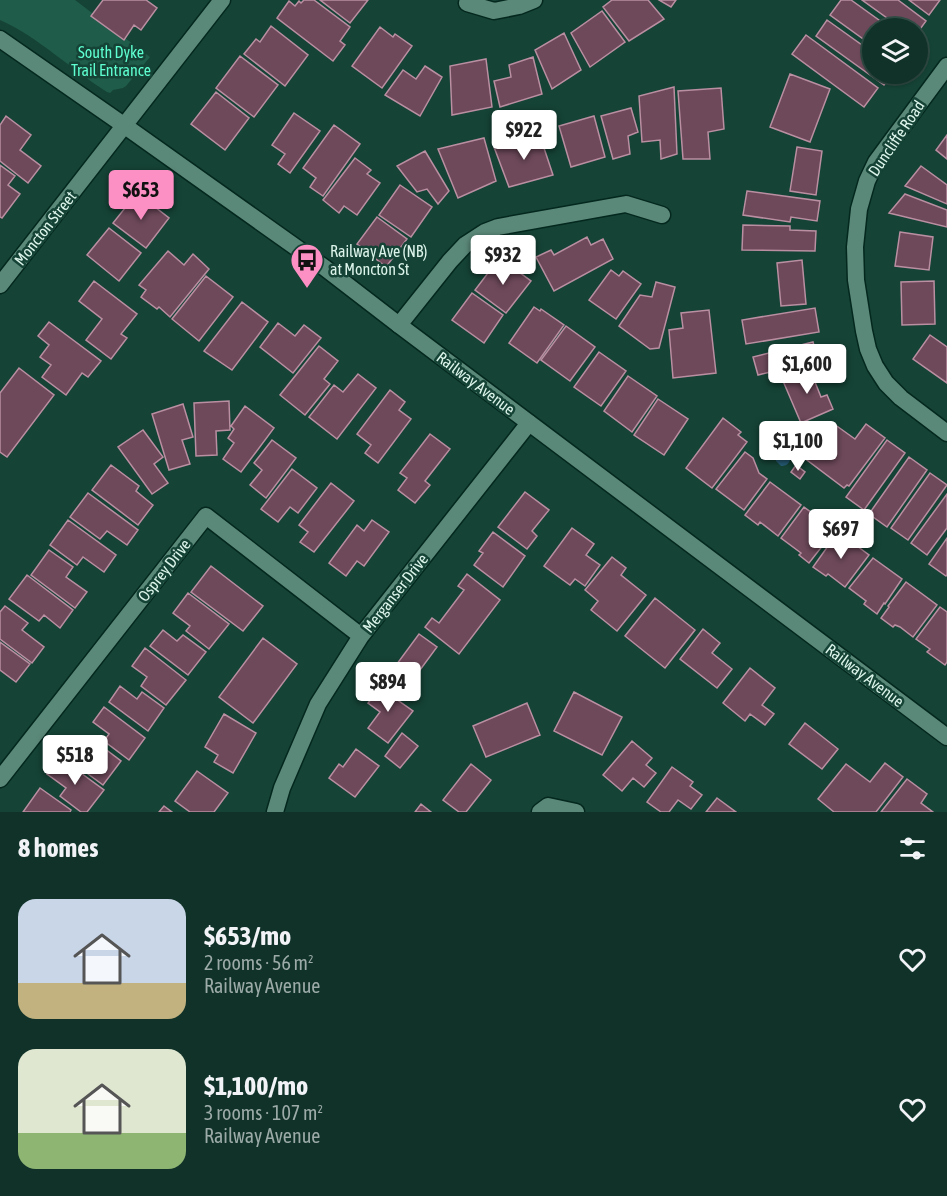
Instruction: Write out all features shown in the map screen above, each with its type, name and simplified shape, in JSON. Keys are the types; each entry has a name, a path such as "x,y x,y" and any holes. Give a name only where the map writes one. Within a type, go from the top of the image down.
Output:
{"street":[{"name":"Moncton Street","path":"0,285 222,0"},
{"path":"467,3 494,11 519,6 534,0"},
{"name":"Railway Avenue","path":"0,39 325,268 947,736"},
{"name":"Duncliffe Road","path":"947,66 876,162 867,181 859,209 855,247 856,280 864,331 875,366 886,383 901,398 947,433"},
{"path":"399,325 450,261 465,245 485,232 498,227 626,204 662,215"},
{"name":"Merganser Drive","path":"274,812 318,704 361,636 529,423"},
{"name":"Osprey Drive","path":"0,779 206,516 361,636"},
{"path":"544,809 576,812"}],"green space":[{"name":"South Dyke Trail Entrance","path":"0,0 75,0 150,57 126,86 110,93 107,92 42,45 0,20"}],"water":[{"path":"789,436 800,439 799,445 795,446 789,463 781,466 776,461 773,447 777,442 784,441"}],"building":[{"path":"103,0 146,0 157,8 141,30 134,25 124,40 91,16"},
{"path":"304,0 314,0 350,27 340,41 345,45 333,61 277,18 289,1 295,6 299,1 301,3"},
{"path":"320,0 368,0 350,23"},
{"path":"612,0 648,0 664,19 629,41 603,7"},
{"path":"659,0 676,0 671,7"},
{"path":"841,0 851,0 876,18 862,18 862,38 830,15"},
{"path":"862,0 898,0 922,18 887,18"},
{"path":"909,0 940,0 929,15"},
{"path":"602,11 625,42 590,67 571,33"},
{"path":"827,20 862,45 862,69 816,36"},
{"path":"271,26 308,55 285,86 244,54 256,39 260,42"},
{"path":"380,27 393,37 395,34 412,46 382,88 352,66"},
{"path":"564,33 581,70 552,89 535,50"},
{"path":"806,35 862,76 862,84 873,84 878,88 864,107 792,54"},
{"path":"240,56 278,85 254,117 216,88"},
{"path":"533,57 542,94 500,107 494,81 511,77 509,65"},
{"path":"486,59 492,107 452,115 450,66"},
{"path":"425,66 442,77 420,116 385,95 403,70 416,79"},
{"path":"790,74 830,89 810,142 770,127"},
{"path":"674,87 677,154 661,159 660,140 642,142 639,96"},
{"path":"721,88 724,129 708,132 710,159 683,159 678,91"},
{"path":"216,92 249,118 225,150 191,124"},
{"path":"631,108 638,132 628,136 630,154 613,159 601,116"},
{"path":"294,113 320,131 290,173 278,164 285,154 272,145"},
{"path":"6,116 31,135 20,150 41,166 28,183 0,161 0,125"},
{"path":"594,116 605,157 571,167 559,126"},
{"path":"334,125 360,144 323,196 310,187 316,178 303,168"},
{"path":"947,135 947,159 936,150"},
{"path":"540,136 553,175 509,187 494,147"},
{"path":"484,138 496,181 458,198 438,149"},
{"path":"797,147 822,151 816,195 790,191"},
{"path":"425,151 449,191 438,204 427,189 417,192 397,166"},
{"path":"355,158 371,170 367,174 380,183 357,215 344,206 339,213 323,200"},
{"path":"0,165 15,176 8,185 20,194 2,218 0,217"},
{"path":"921,166 947,185 947,204 905,186"},
{"path":"400,185 432,207 411,237 379,215"},
{"path":"747,191 820,201 817,221 791,217 790,222 743,215"},
{"path":"137,193 169,218 146,248 113,223"},
{"path":"905,194 947,210 947,227 889,213"},
{"path":"377,217 407,239 386,267 357,244"},
{"path":"743,225 790,226 790,230 816,231 815,251 742,250"},
{"path":"109,228 141,253 119,281 87,255"},
{"path":"900,232 933,237 929,270 895,266"},
{"path":"587,237 591,245 603,239 613,259 554,291 536,257 551,250 554,255"},
{"path":"168,251 184,265 193,254 209,269 170,317 159,307 157,309 141,297 146,290 139,285"},
{"path":"802,260 806,304 781,306 777,263"},
{"path":"504,261 531,281 506,313 475,290 491,269 495,272"},
{"path":"611,270 619,276 623,271 641,284 616,319 589,300"},
{"path":"206,276 233,297 199,341 172,319"},
{"path":"94,281 137,314 121,334 127,338 111,359 86,340 102,319 79,301"},
{"path":"934,281 935,324 902,325 901,282"},
{"path":"656,282 675,287 659,348 650,349 619,326 640,295 652,297"},
{"path":"472,293 503,315 484,343 452,320"},
{"path":"242,302 268,322 232,370 204,351"},
{"path":"534,307 540,311 541,309 564,325 537,363 509,343"},
{"path":"815,308 819,332 746,344 742,320"},
{"path":"709,310 716,373 673,378 669,330 683,328 681,313"},
{"path":"49,322 101,361 88,377 82,373 66,395 42,377 51,365 40,357 49,345 38,336"},
{"path":"278,323 295,336 304,325 321,338 293,373 260,347"},
{"path":"566,326 595,347 570,381 541,360"},
{"path":"930,335 947,347 947,383 913,359"},
{"path":"813,342 818,361 758,375 753,357"},
{"path":"319,346 338,361 324,379 330,384 305,415 280,395"},
{"path":"599,352 626,371 601,406 574,387"},
{"path":"815,367 821,379 815,382 821,397 827,395 833,409 801,423 783,381"},
{"path":"19,368 54,395 7,457 0,452 0,393"},
{"path":"358,374 376,388 337,439 309,417 334,385 343,392"},
{"path":"628,376 657,396 632,432 604,411"},
{"path":"390,390 405,402 399,410 411,419 378,463 365,453 371,445 357,434"},
{"path":"658,399 688,419 664,455 634,435"},
{"path":"229,401 230,430 216,431 217,455 196,456 194,403"},
{"path":"183,404 193,437 182,440 190,464 169,470 152,414"},
{"path":"245,406 274,428 241,472 223,459 234,443 228,438 234,429 231,426"},
{"path":"723,418 741,432 738,435 747,442 712,488 686,468"},
{"path":"834,424 855,439 866,424 885,438 849,486 844,488 799,454 817,430 825,436"},
{"path":"143,430 163,457 154,464 168,483 152,494 118,447"},
{"path":"430,434 450,449 425,481 430,485 415,503 398,490 407,478 400,473"},
{"path":"272,440 296,458 266,498 250,485 262,470 254,463"},
{"path":"887,440 905,453 864,510 846,497"},
{"path":"745,452 753,458 759,473 767,479 744,510 716,489"},
{"path":"909,457 927,470 887,527 869,514"},
{"path":"111,465 139,486 136,491 153,505 138,525 92,490"},
{"path":"796,465 805,472 800,479 791,472"},
{"path":"292,469 317,488 298,513 290,507 278,522 261,509"},
{"path":"930,473 947,485 908,540 891,528"},
{"path":"770,482 801,505 778,536 760,522 758,525 745,515"},
{"path":"331,483 354,501 314,552 300,542 308,532 299,525"},
{"path":"525,492 549,510 532,531 537,536 527,549 498,527"},
{"path":"88,493 138,530 127,545 107,531 100,539 70,517"},
{"path":"947,494 947,528 927,555 911,543"},
{"path":"804,507 835,530 809,563 799,555 801,553 781,538"},
{"path":"68,520 116,555 104,572 83,557 77,565 50,545"},
{"path":"372,520 389,532 364,566 357,561 346,576 329,563 357,525 364,531"},
{"path":"572,528 594,544 586,555 600,565 585,586 575,579 570,585 544,566"},
{"path":"493,532 525,556 503,587 474,565 483,553 479,551"},
{"path":"838,532 869,555 845,587 828,574 826,576 813,567"},
{"path":"947,538 947,575 946,576 929,564"},
{"path":"49,550 73,567 66,577 87,592 75,608 31,575"},
{"path":"612,557 626,568 621,575 646,595 617,631 591,610 598,601 585,590"},
{"path":"873,558 902,579 877,614 864,604 866,601 849,588"},
{"path":"211,566 263,606 243,631 191,592"},
{"path":"467,574 500,600 459,654 425,627 432,618 439,623 464,590 458,586"},
{"path":"27,575 73,610 60,628 44,615 39,621 9,599"},
{"path":"906,582 937,605 913,637 900,627 895,625 893,627 881,618"},
{"path":"188,593 229,624 209,649 186,631 190,626 173,613"},
{"path":"655,598 695,630 665,668 625,636"},
{"path":"5,606 28,623 22,630 44,647 32,663 0,639 0,612"},
{"path":"940,607 947,612 947,662 945,665 927,652 930,649 916,639"},
{"path":"703,629 720,643 712,653 732,669 717,688 680,659"},
{"path":"163,630 177,641 183,635 206,652 188,675 150,646"},
{"path":"419,634 437,647 406,689 388,676"},
{"path":"263,638 297,664 253,723 219,697"},
{"path":"0,642 30,664 16,682 0,670"},
{"path":"145,648 186,680 166,705 141,686 147,677 132,666"},
{"path":"750,668 775,688 762,705 774,714 765,725 750,714 745,721 723,703"},
{"path":"384,683 402,697 399,701 413,711 388,743 368,728 380,712 368,703"},
{"path":"120,686 137,699 142,692 164,708 148,731 109,702"},
{"path":"574,692 622,717 602,755 554,731"},
{"path":"527,703 540,735 486,757 473,726"},
{"path":"104,707 145,738 129,760 104,741 109,734 93,722"},
{"path":"224,714 256,733 233,773 214,762 218,755 205,747"},
{"path":"805,723 838,749 822,769 789,744"},
{"path":"402,733 418,746 400,768 385,756"},
{"path":"74,737 91,750 96,742 121,761 103,785 61,754"},
{"path":"632,741 652,758 646,765 656,773 644,787 633,778 622,791 603,775"},
{"path":"356,749 379,766 355,797 329,778 339,764 343,767"},
{"path":"59,757 104,790 87,812 81,812 60,796 66,788 47,774"},
{"path":"885,763 903,777 876,812 834,812 818,799 846,764 870,782"},
{"path":"471,764 491,780 466,812 459,812 443,800"},
{"path":"672,767 693,782 690,786 702,795 691,809 678,800 669,812 661,812 647,802"},
{"path":"197,771 228,793 214,812 190,812 175,801"},
{"path":"907,779 927,794 921,803 933,812 881,812"},
{"path":"40,788 71,810 70,812 23,812"},
{"path":"717,798 736,812 706,812"},
{"path":"421,804 431,812 415,812"},
{"path":"164,806 172,812 159,812"}],"place":[{"name":"Railway Ave (NB) at Moncton St","path":"307,289"}]}
